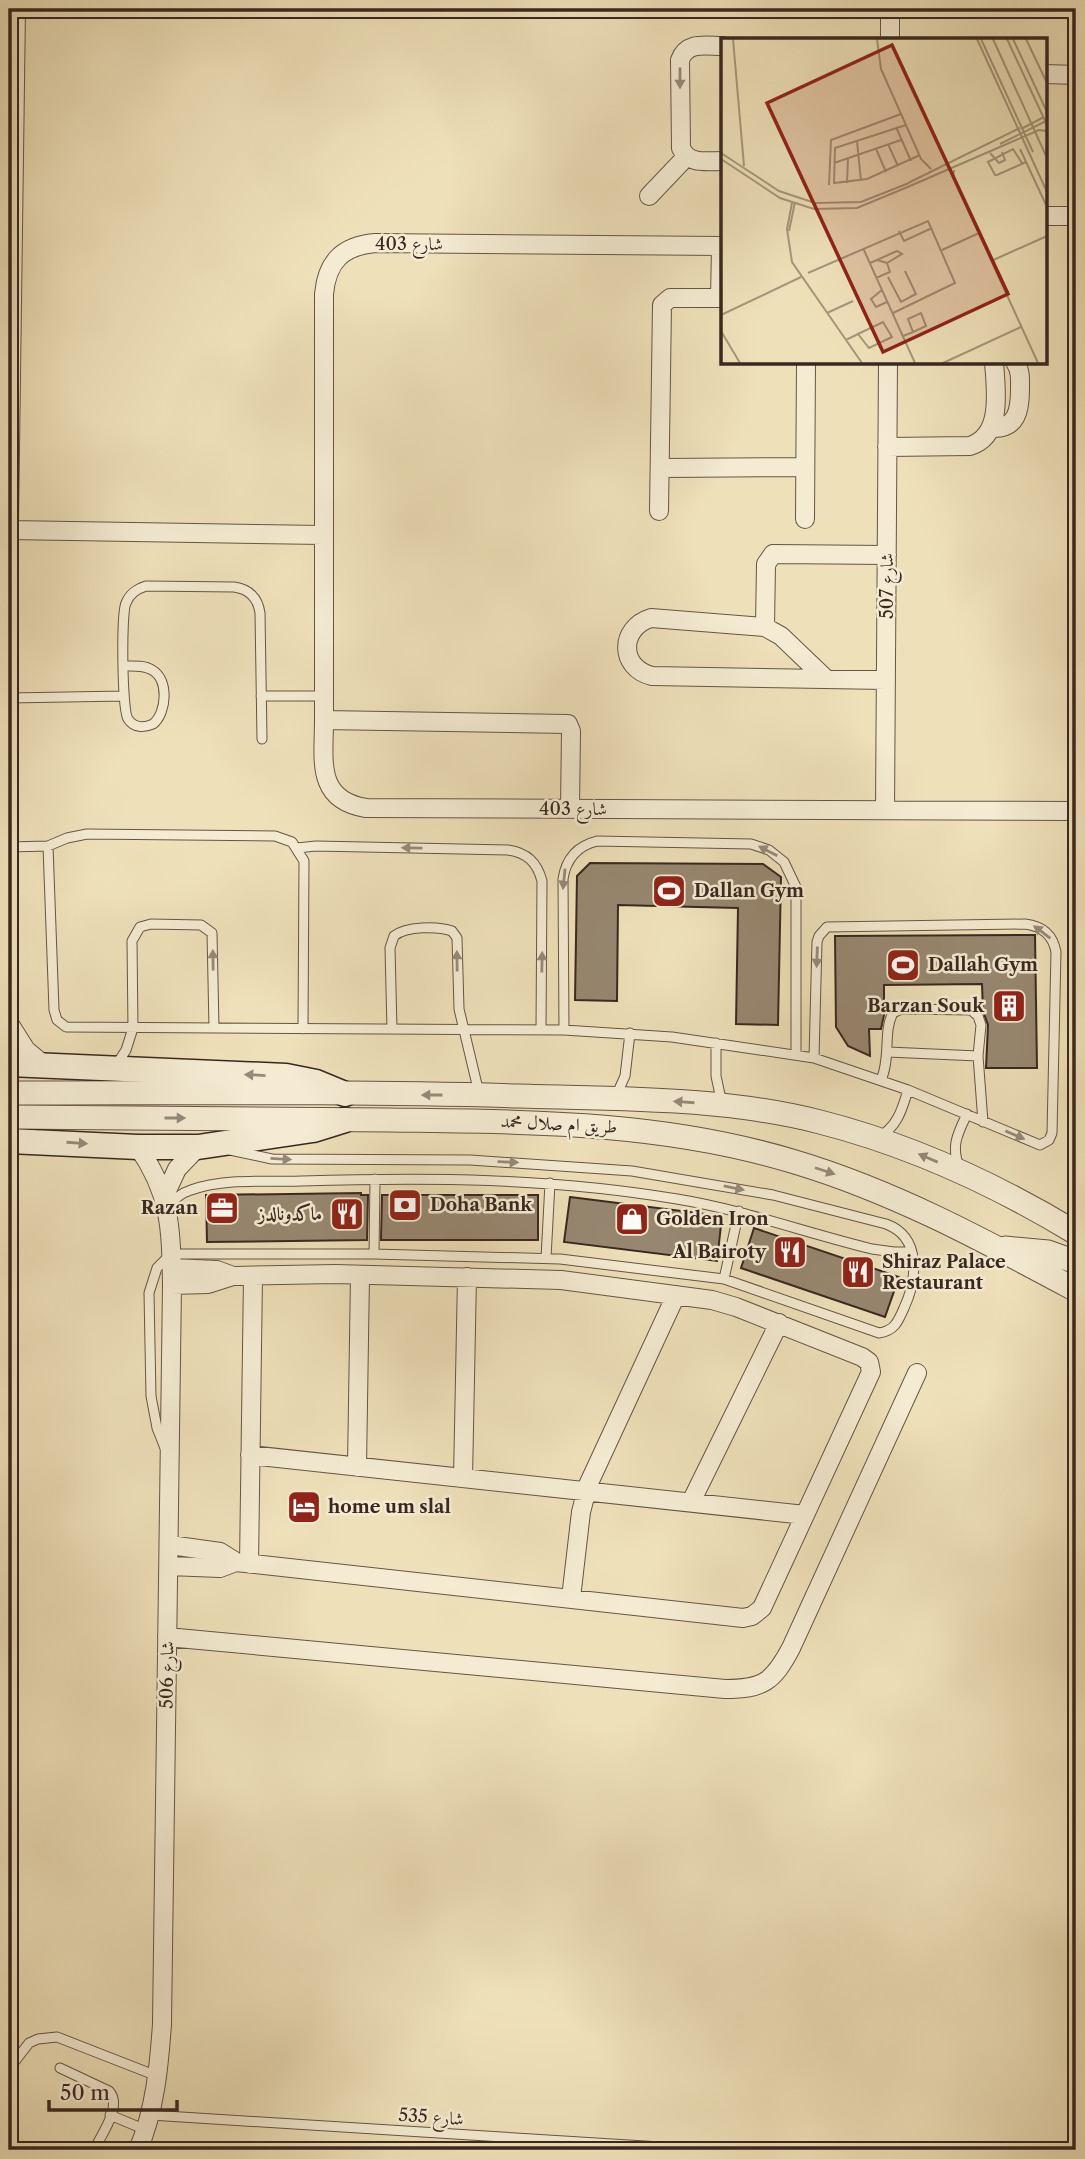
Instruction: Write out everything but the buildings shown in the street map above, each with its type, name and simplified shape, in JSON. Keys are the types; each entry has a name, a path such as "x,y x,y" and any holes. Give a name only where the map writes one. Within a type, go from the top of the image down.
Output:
{"main road":[{"path":"9,1064 286,1076 316,1082 345,1094"},
{"path":"9,1141 138,1147 207,1146 313,1130 345,1120"}],"street":[{"path":"9,523 16,9"},
{"path":"890,9 890,38"},
{"path":"721,46 695,46 687,49 681,56 681,148 686,157 696,161 721,161"},
{"path":"1046,74 1076,75"},
{"path":"649,196 686,157"},
{"path":"1046,216 1076,216"},
{"name":"شارع 403","path":"721,246 375,243 359,245 344,252 332,264 324,294 324,720 326,780 332,791 341,800 366,808 1076,811"},
{"path":"659,511 662,305 670,298 721,298"},
{"path":"805,519 806,364"},
{"name":"شارع 507","path":"885,810 888,364"},
{"path":"887,447 970,446 986,438 992,428 994,364"},
{"path":"992,428 1012,423 1019,411 1020,374 1016,364"},
{"path":"660,468 805,467"},
{"path":"9,530 324,535"},
{"path":"765,627 766,564 773,555 887,555"},
{"path":"826,679 781,636 765,627 651,618 638,624 626,640 627,654 633,667 652,676 826,679 886,680"},
{"path":"9,633 9,874"},
{"path":"324,720 568,724 571,731 570,808"},
{"path":"9,1023 26,1050 44,1065"},
{"name":"طريق ام صلال محمد","path":"9,1093 480,1095 722,1104 818,1121 876,1138 965,1175 1076,1233"},
{"name":"طريق ام صلال محمد","path":"9,1117 577,1123 687,1136 794,1161 898,1199 999,1248 1076,1290"},
{"path":"165,1203 177,1169 207,1146"},
{"name":"شارع 506","path":"138,1147 150,1166 165,1203 172,1269 163,1993 157,2076 148,2123 138,2150"},
{"path":"999,1248 1032,1249 1076,1262"},
{"path":"169,1566 220,1567 243,1563 743,1618 752,1616 762,1608 871,1367 862,1357 736,1307 676,1295 561,1280 467,1277 233,1276 208,1284 172,1269"},
{"path":"357,1467 360,1275"},
{"path":"243,1563 250,1455 253,1276"},
{"path":"463,1478 467,1277"},
{"path":"571,1598 585,1492 676,1295"},
{"path":"691,1502 779,1323"},
{"path":"167,1637 748,1689 765,1682 779,1670 917,1373"},
{"path":"250,1455 805,1515"},
{"path":"170,1545 220,1552 243,1563"}],"lane":[{"path":"124,666 145,667 158,674 163,687 160,717 148,726 133,724 125,712 124,696 124,666 124,607 131,593 146,586 241,588 253,595 260,606 262,739"},
{"path":"9,698 124,696"},
{"path":"261,696 324,696"},
{"path":"9,847 48,846 87,834 284,838 297,848 304,861 303,1028"},
{"path":"564,1030 563,879 566,864 576,851 597,841 751,844 769,850 784,862 796,887 796,1054"},
{"path":"48,846 54,1010 57,1020 72,1028 462,1029 630,1033 814,1058 908,1090 1035,1144 1045,1143 1051,1137 1056,952 1048,934 1025,924 827,927 817,942 814,1058"},
{"path":"297,848 316,846 508,850 529,857 540,872 542,881 541,1030"},
{"path":"114,1068 126,1050 133,1028 132,941 141,927 151,924 201,925 212,933 214,1028"},
{"path":"392,1029 391,941 399,932 405,930 452,931 457,938 458,999 462,1029 480,1095"},
{"path":"881,1080 888,1052 890,1017 897,1010 967,1009 975,1012 980,1020 978,1056 983,1122"},
{"path":"614,1098 625,1076 630,1033"},
{"path":"716,1044 716,1076 722,1104"},
{"path":"888,1052 978,1056"},
{"path":"876,1138 888,1131 897,1121 908,1090"},
{"path":"965,1175 957,1161 955,1145 967,1114"},
{"path":"170,1457 157,1428 152,1404 149,1293 157,1268 374,1254 546,1258 724,1279 879,1333 895,1327 913,1287 915,1276 911,1252 903,1235 886,1224 773,1195 689,1179 525,1162 272,1159 207,1146"},
{"path":"165,1203 189,1190 210,1186 375,1179 550,1183 617,1190 739,1211 872,1249 911,1252"},
{"path":"374,1254 375,1179"},
{"path":"546,1258 550,1183"},
{"path":"724,1279 739,1211"},
{"path":"9,2069 29,2043 57,2037 157,2076"},
{"path":"60,2068 112,2093 115,2101 94,2150"},
{"name":"شارع 535","path":"110,2115 148,2123 709,2150"}],"place":[{"name":"Dallan Gym","path":"669,891"},
{"name":"Dallah Gym","path":"903,965"},
{"name":"Barzan Souk","path":"1009,1006"},
{"name":"Doha Bank","path":"405,1205"},
{"name":"Razan","path":"222,1208"},
{"name":"ماكدونالدز","path":"347,1214"},
{"name":"Golden Iron","path":"632,1219"},
{"name":"Al Bairoty","path":"790,1252"},
{"name":"Shiraz Palace Restaurant","path":"858,1272"},
{"name":"home um slal","path":"304,1507"}]}
